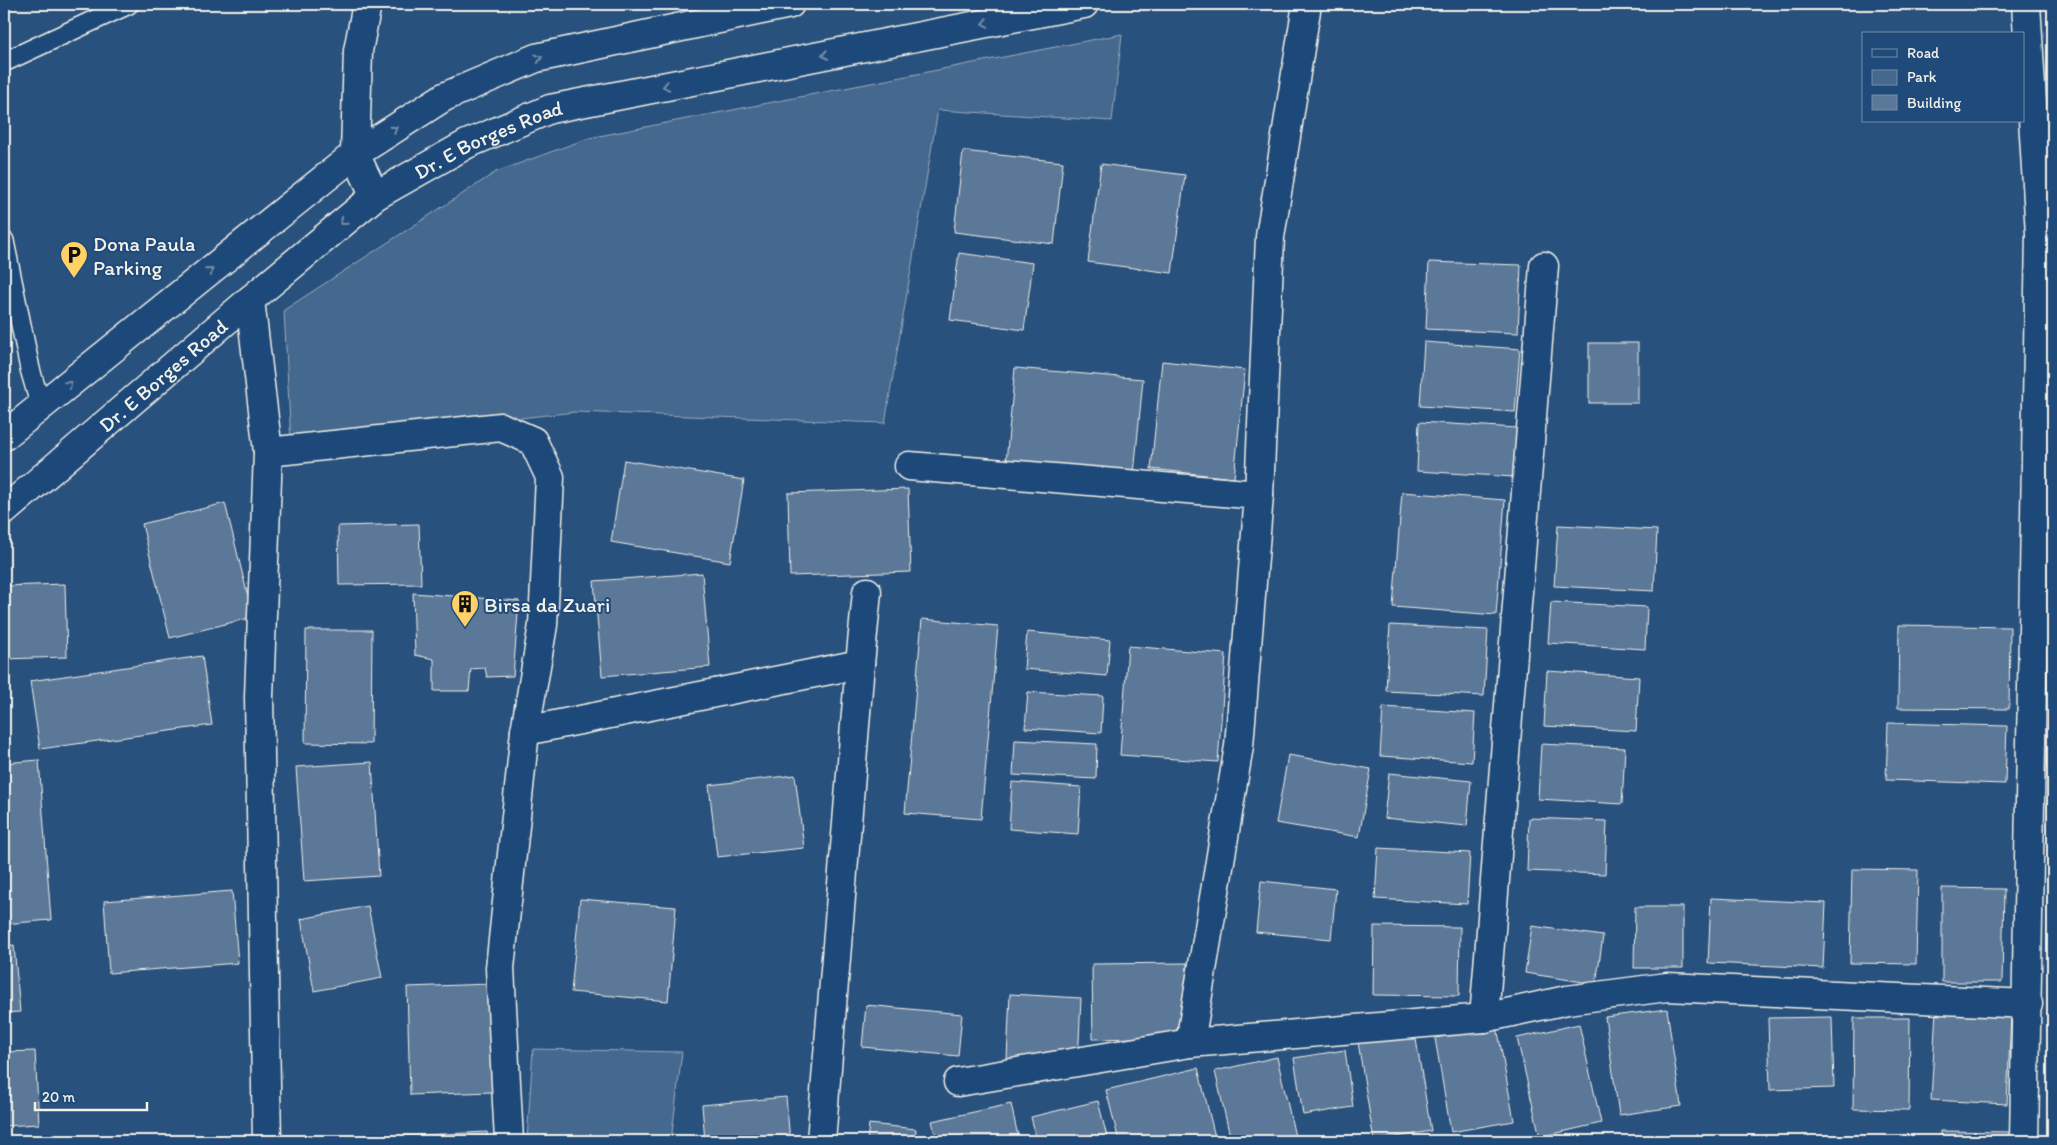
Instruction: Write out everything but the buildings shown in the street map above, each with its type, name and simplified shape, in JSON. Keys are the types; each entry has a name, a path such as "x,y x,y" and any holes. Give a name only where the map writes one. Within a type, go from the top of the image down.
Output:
{"street":[{"path":"367,4 358,51 355,154 375,196"},
{"path":"4,436 355,154 444,97 536,58 790,4"},
{"name":"Dr. E Borges Road","path":"4,511 250,300 375,196 468,144 550,109 1084,4"},
{"path":"1190,1043 1239,746 1259,495 1270,237 1307,4"},
{"path":"2024,1141 2028,1004 2040,234 2026,4"},
{"path":"1484,1018 1544,266"},
{"path":"250,300 268,452 260,697 267,1141"},
{"path":"268,452 501,427 533,441 550,477 543,625 525,731 500,968 509,1141"},
{"path":"909,466 1259,495"},
{"path":"821,1141 867,592"},
{"path":"525,731 860,664"},
{"path":"958,1082 1190,1043 1484,1018 1567,1000 1667,987 2028,1004"}],"lane":[{"path":"4,62 129,4"},
{"path":"4,241 30,369 41,407"}],"green space":[{"path":"1122,34 1112,121 938,110 885,423 575,412 291,443 284,310 496,172 589,138"},
{"path":"533,1049 682,1052 671,1141 527,1141"}],"place":[{"name":"Dona Paula Parking","path":"74,279"},
{"name":"Birsa da Zuari","path":"465,628"}]}
